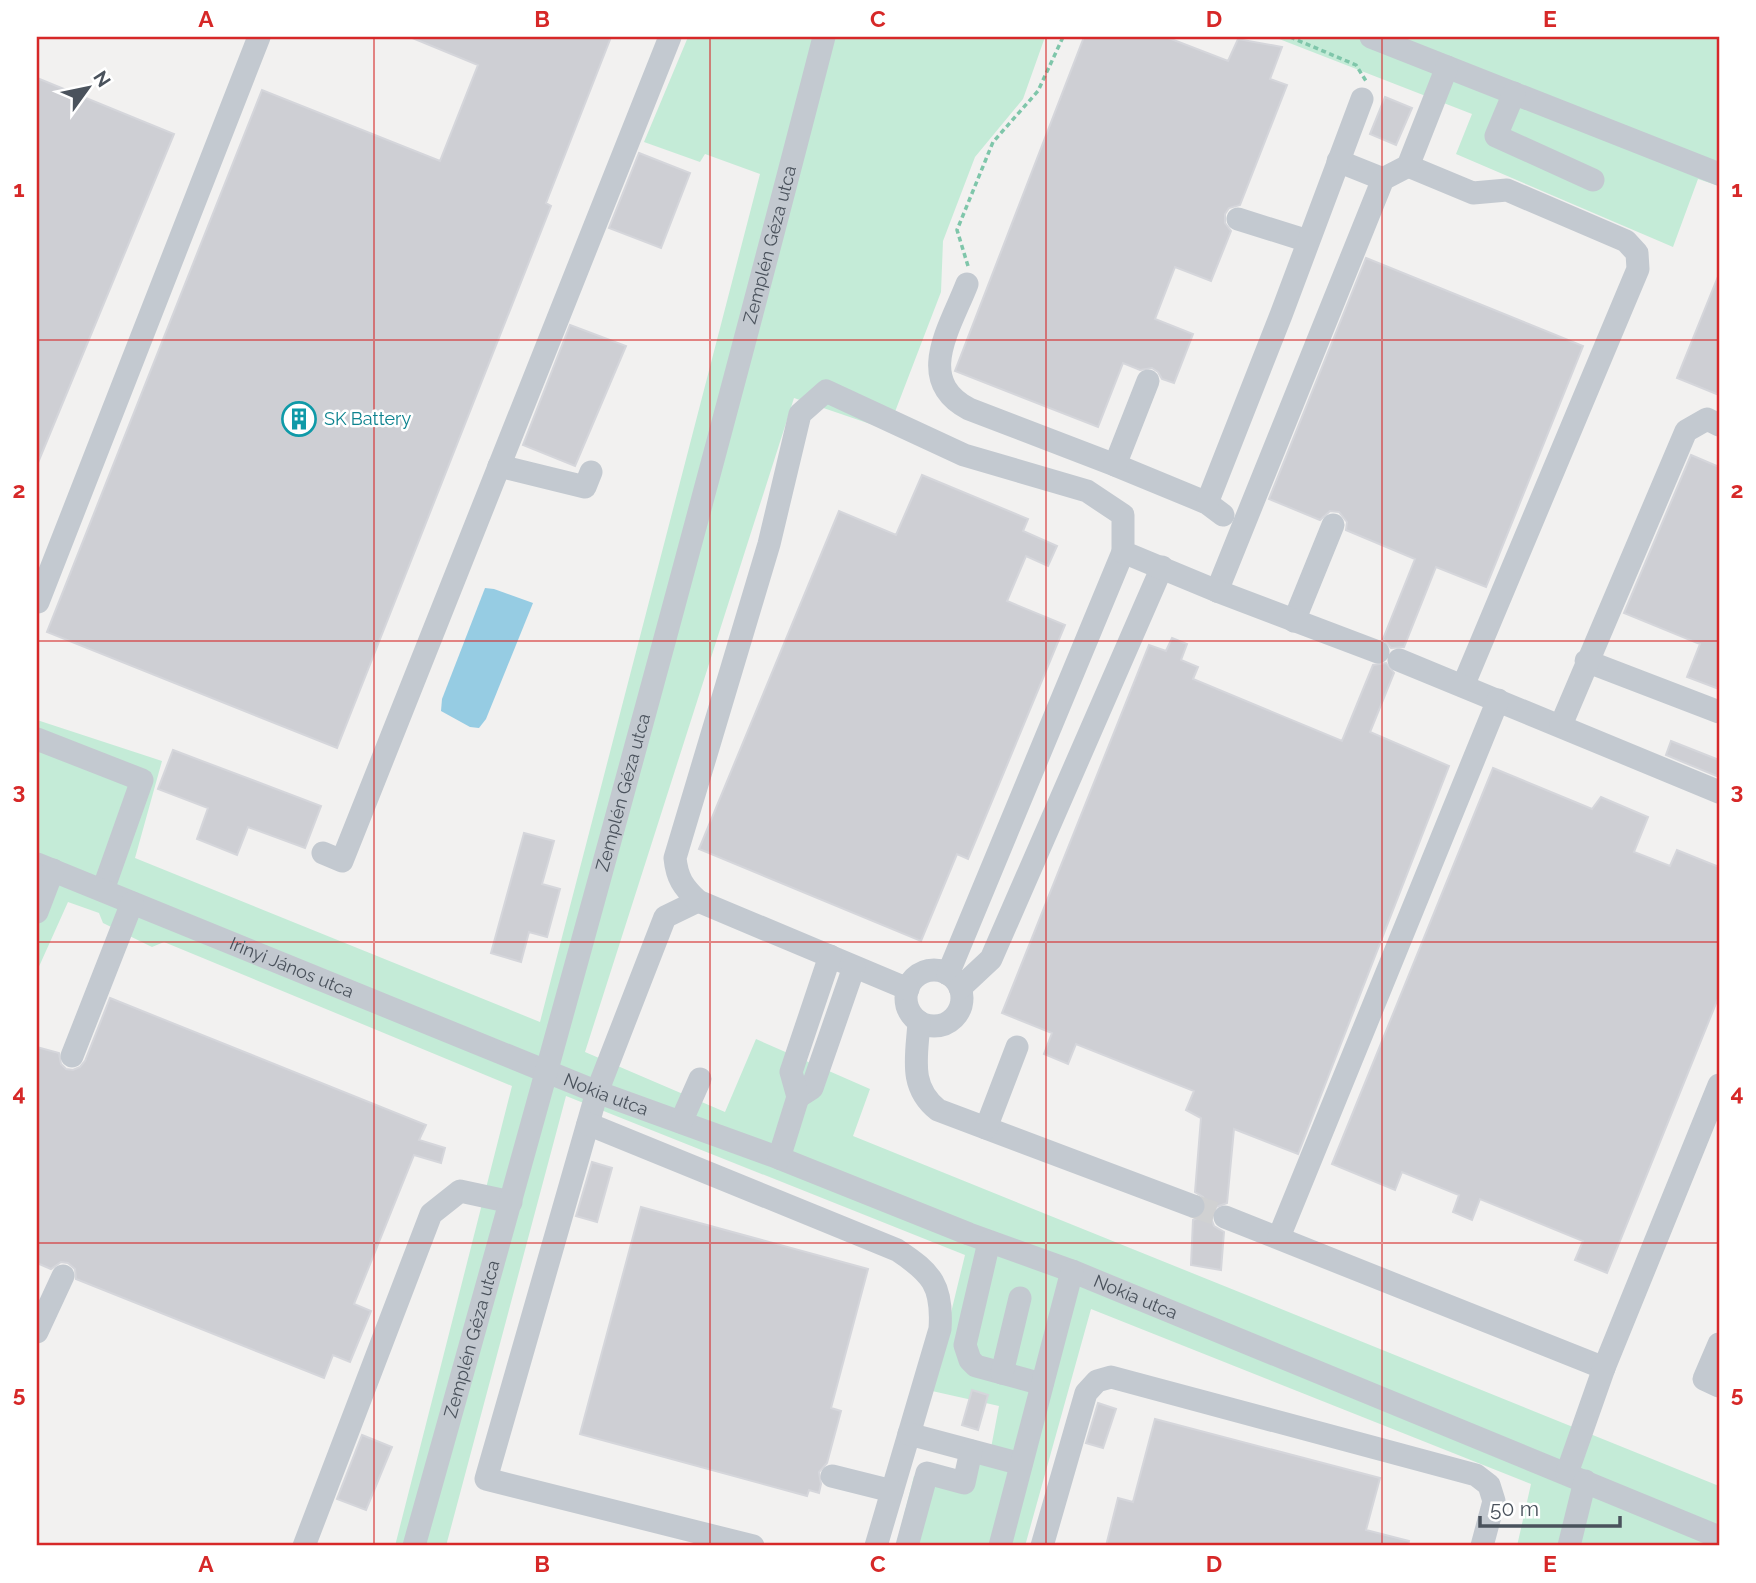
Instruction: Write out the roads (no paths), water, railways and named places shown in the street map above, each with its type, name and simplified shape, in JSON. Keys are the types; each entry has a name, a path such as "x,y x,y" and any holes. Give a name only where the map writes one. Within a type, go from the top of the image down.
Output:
{"street":[{"path":"38,602 259,37"},
{"path":"323,853 342,861 670,37"},
{"name":"Zemplén Géza utca","path":"414,1546 660,660 824,37"},
{"path":"1371,37 1719,174"},
{"path":"1217,591 1383,179 1408,166 1447,67"},
{"path":"1514,93 1496,136 1593,180"},
{"path":"967,284 939,357 939,375 952,400 969,409 1115,464 1215,509 1308,242 1362,99"},
{"path":"1338,161 1383,179"},
{"path":"1408,166 1473,193 1507,190 1626,241 1637,253 1639,269 1463,686"},
{"path":"1238,219 1308,242"},
{"path":"1115,464 1148,381"},
{"path":"908,989 698,901 683,887 678,878 675,858 769,544 800,414 826,391 964,456 1087,491 1123,515 1123,552 1012,819 954,981 961,1006 952,1020 936,1027 919,1022 908,1008 908,989 920,974 939,971 954,981"},
{"path":"1561,725 1686,431 1707,419 1719,425"},
{"path":"499,466 585,487 591,472"},
{"path":"1294,621 1333,525"},
{"path":"1123,552 1499,700 1719,792"},
{"path":"954,981 991,959 1162,567"},
{"path":"1586,661 1719,712"},
{"path":"1279,1237 1499,700"},
{"path":"37,738 142,780 103,890"},
{"path":"1012,819 1045,832"},
{"path":"37,912 45,867"},
{"name":"Irinyi János utca","path":"45,867 547,1072"},
{"path":"698,901 665,917 597,1092 486,1479 753,1546"},
{"path":"72,1056 132,903"},
{"path":"779,1158 798,1097 791,1072 830,956"},
{"path":"798,1097 813,1088 854,968"},
{"path":"919,1022 916,1079 927,1101 937,1110 1194,1206"},
{"path":"986,1128 1017,1047"},
{"name":"Nokia utca","path":"547,1072 779,1158 989,1242 1072,1271 1719,1537"},
{"path":"681,1122 700,1079"},
{"path":"1569,1546 1576,1477 1604,1368 1719,1085"},
{"path":"588,1124 897,1250 922,1266 935,1284 942,1307 940,1329 876,1546"},
{"path":"304,1546 431,1214 460,1191 511,1202"},
{"path":"1225,1217 1604,1368"},
{"path":"989,1242 965,1345 970,1360 976,1366 1042,1384"},
{"path":"1000,1546 1072,1271"},
{"path":"37,1330 63,1276"},
{"path":"1002,1373 1020,1298"},
{"path":"1719,1344 1704,1379 1719,1386"},
{"path":"1042,1546 1086,1393 1097,1381 1111,1377 1476,1475 1489,1485 1494,1501 1482,1546"},
{"path":"909,1434 1021,1464"},
{"path":"907,1546 927,1473 963,1491 971,1451"},
{"path":"832,1476 892,1491"}],"water":[{"path":"485,588 533,603 486,719 479,728 470,727 441,711 442,699"}],"tunnel":[{"path":"1193,1206 1225,1217"}],"place":[{"name":"SK Battery","path":"299,419"}]}
